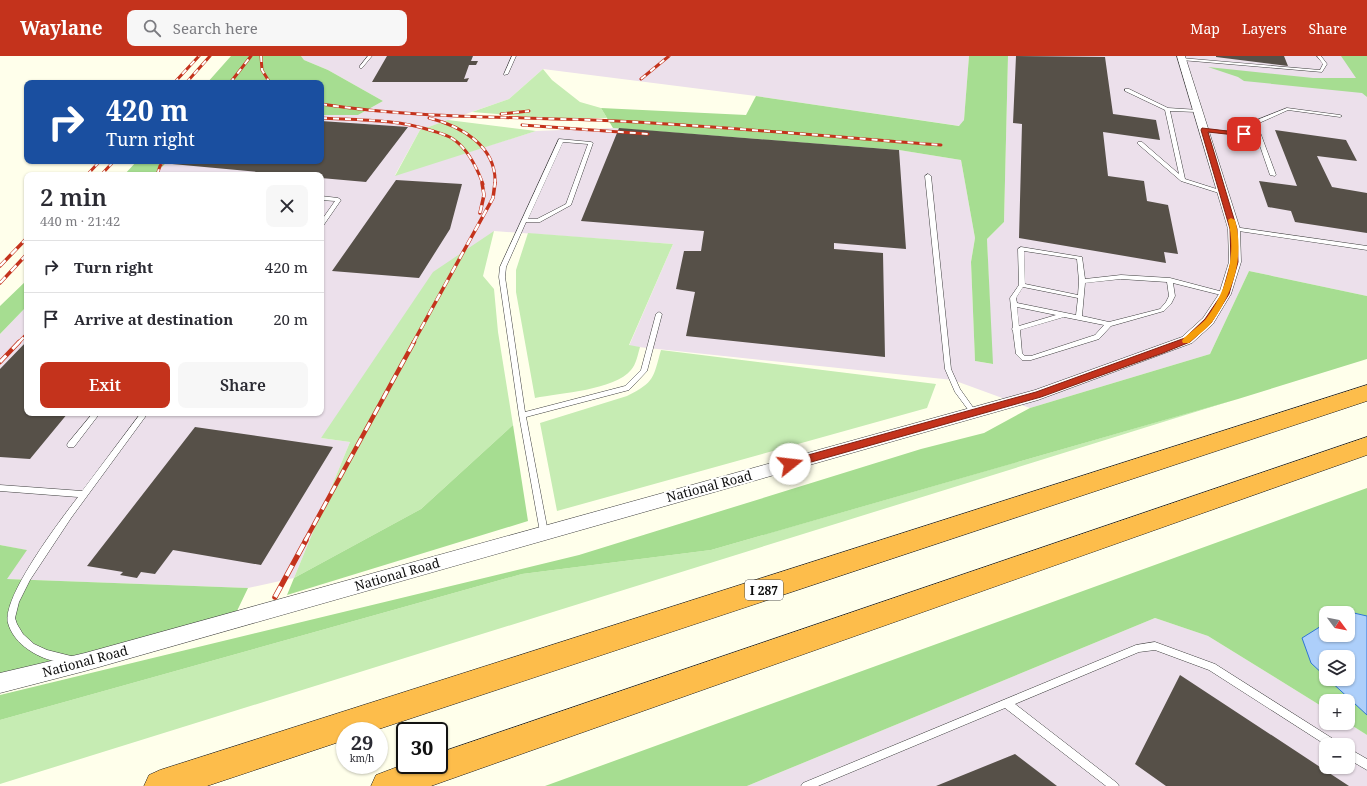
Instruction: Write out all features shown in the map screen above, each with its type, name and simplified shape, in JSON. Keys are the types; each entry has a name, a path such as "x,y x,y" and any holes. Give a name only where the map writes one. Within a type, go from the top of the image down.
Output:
{"highway":[{"name":"I 287","path":"160,786 1367,393"},
{"path":"387,786 1367,446"}],"street":[{"name":"National Road","path":"0,683 85,662 544,532 1038,395 1188,340 1208,321 1225,294 1235,262 1234,229 1181,58"}],"lane":[{"path":"361,67 370,56"},
{"path":"506,74 514,56"},
{"path":"1181,58 1321,71 1325,64 1319,56"},
{"path":"1127,90 1167,108 1197,111"},
{"path":"1167,108 1183,180"},
{"path":"1273,175 1254,123 1287,109 1340,116"},
{"path":"1204,130 1258,136"},
{"path":"525,220 538,221 568,205 591,143 561,140 503,267 502,278 522,416 544,532"},
{"path":"1140,143 1183,180 1224,193"},
{"path":"928,176 948,369 957,390 974,413"},
{"path":"324,198 338,200 324,221"},
{"path":"1234,229 1367,248"},
{"path":"1079,318 1082,282 1080,258 1021,249 1022,285 1013,298 1020,354 1028,359 1097,337 1109,324"},
{"path":"1082,282 1121,277 1170,280 1225,294"},
{"path":"1014,304 1109,324 1162,310 1169,303 1172,296 1170,280"},
{"path":"1022,285 1080,297"},
{"path":"522,416 627,388 644,371 659,314"},
{"path":"1016,329 1065,315"},
{"path":"71,445 95,416"},
{"path":"85,662 50,656 24,641 15,631 10,618 15,599 37,560 143,416"},
{"path":"0,488 85,494"},
{"path":"806,786 1139,648 1155,646 1212,667 1324,738"},
{"path":"1006,703 1114,786"},
{"path":"1355,757 1367,765"}],"shaded area":[{"path":"301,56 969,56 964,120 960,126 756,96 543,69 509,99 420,130 395,175 536,131 613,128 899,150 961,160 975,238 971,262 975,361 992,364 987,239 1004,222 1008,56 1367,56 1367,296 1249,271 1210,354 1030,408 953,380 629,346 673,244 494,231 321,438 350,442 294,578 248,588 6,579 26,550 0,545 0,334 24,309 24,416 324,416 324,172 157,172 165,164 324,164 324,115 358,115 383,101 328,70 304,60"},
{"path":"1155,618 1208,636 1319,705 1319,730 1355,730 1355,727 1367,735 1367,786 747,786"}],"green space":[{"path":"231,56 301,56 304,60 328,70 383,101 358,115 324,115 324,80 210,80"},
{"path":"969,56 1008,56 1004,222 987,239 993,364 975,361 971,262 975,238 961,160 899,150 613,128 601,108 746,115 756,96 959,126 964,120"},
{"path":"1341,56 1367,56 1367,97 1362,93 1244,81 1238,77 1208,67 1313,78 1356,78"},
{"path":"543,69 552,80 580,102 601,108 607,118 545,118 472,112 509,99"},
{"path":"448,120 536,131 395,176 420,130"},
{"path":"134,164 165,164 157,172 127,172"},
{"path":"494,231 483,276 494,289 498,332 513,425 421,509 294,578 350,442 321,438 433,272"},
{"path":"528,233 673,244 629,345 640,347 636,362 633,368 623,377 613,382 586,390 535,398 516,292 516,270"},
{"path":"1249,271 1367,296 1367,359 1238,399 711,550 522,574 0,720 0,695 579,555 921,449 984,433 1030,408 1210,354"},
{"path":"24,283 24,309 0,334 0,306"},
{"path":"661,350 936,384 927,408 557,511 540,423 627,396 643,387 652,378"},
{"path":"1237,399 0,784 0,720 522,574 711,550"},
{"path":"513,425 528,521 287,595 294,578 421,509"},
{"path":"1367,488 1367,735 1355,727 1355,694 1319,694 1319,705 1208,636 1155,618 747,786 545,786"},
{"path":"0,545 27,550 7,579 248,588 237,611 0,685"}],"water":[{"path":"1355,613 1367,616 1367,715 1355,704 1355,694 1344,694 1336,686 1355,686 1355,650 1319,650 1319,670 1311,663 1302,638 1319,627 1319,642 1355,642"}],"building":[{"path":"387,56 473,56 471,61 478,61 476,65 469,65 464,79 469,78 467,82 372,82"},
{"path":"1016,56 1105,57 1113,114 1156,120 1160,140 1103,132 1108,176 1144,181 1147,201 1168,205 1178,254 1164,252 1166,263 1019,238 1022,124 1013,123"},
{"path":"1284,56 1288,66 1216,57"},
{"path":"324,121 408,127 366,182 324,178 324,172 258,172 172,164 324,164"},
{"path":"619,128 899,150 906,249 834,243 834,249 883,253 885,357 686,336 695,292 676,289 684,251 701,251 704,231 581,221"},
{"path":"1275,130 1346,140 1357,161 1317,156 1332,187 1367,193 1367,233 1295,222 1291,211 1268,207 1259,181 1297,186"},
{"path":"396,180 462,184 450,229 419,278 332,271"},
{"path":"24,344 24,416 66,416 30,459 0,457 0,369"},
{"path":"195,427 333,447 261,565 173,550 155,574 141,572 137,578 120,575 123,572 87,566"},
{"path":"1180,675 1319,766 1319,774 1331,774 1349,786 1166,786 1135,764"},
{"path":"1015,754 1057,786 936,786"}],"railway":[{"path":"177,80 199,56"},
{"path":"189,80 210,56"},
{"path":"232,80 251,56"},
{"path":"261,56 262,70 268,80"},
{"path":"641,79 669,56"},
{"path":"324,104 399,113 636,122 941,145"},
{"path":"501,114 529,111"},
{"path":"324,118 392,122 419,127 446,135 458,143 467,153 475,165 483,184"},
{"path":"429,118 453,126 475,140 490,159 494,171 495,183"},
{"path":"522,125 648,134"},
{"path":"90,172 97,164"},
{"path":"104,172 111,164"},
{"path":"158,172 162,164"},
{"path":"480,213 484,195 482,183"},
{"path":"413,343 493,198 495,183"},
{"path":"0,266 24,241"},
{"path":"0,283 24,257"},
{"path":"19,342 24,337"},
{"path":"0,362 19,342"},
{"path":"305,541 414,342"},
{"path":"275,597 306,540"}],"slow traffic":[{"path":"1186,341 1208,321 1225,294 1235,262 1234,229 1231,220"}],"route":[{"path":"790,464 1038,395 1188,340 1208,321 1225,294 1235,262 1234,229 1204,130 1244,134"}]}
